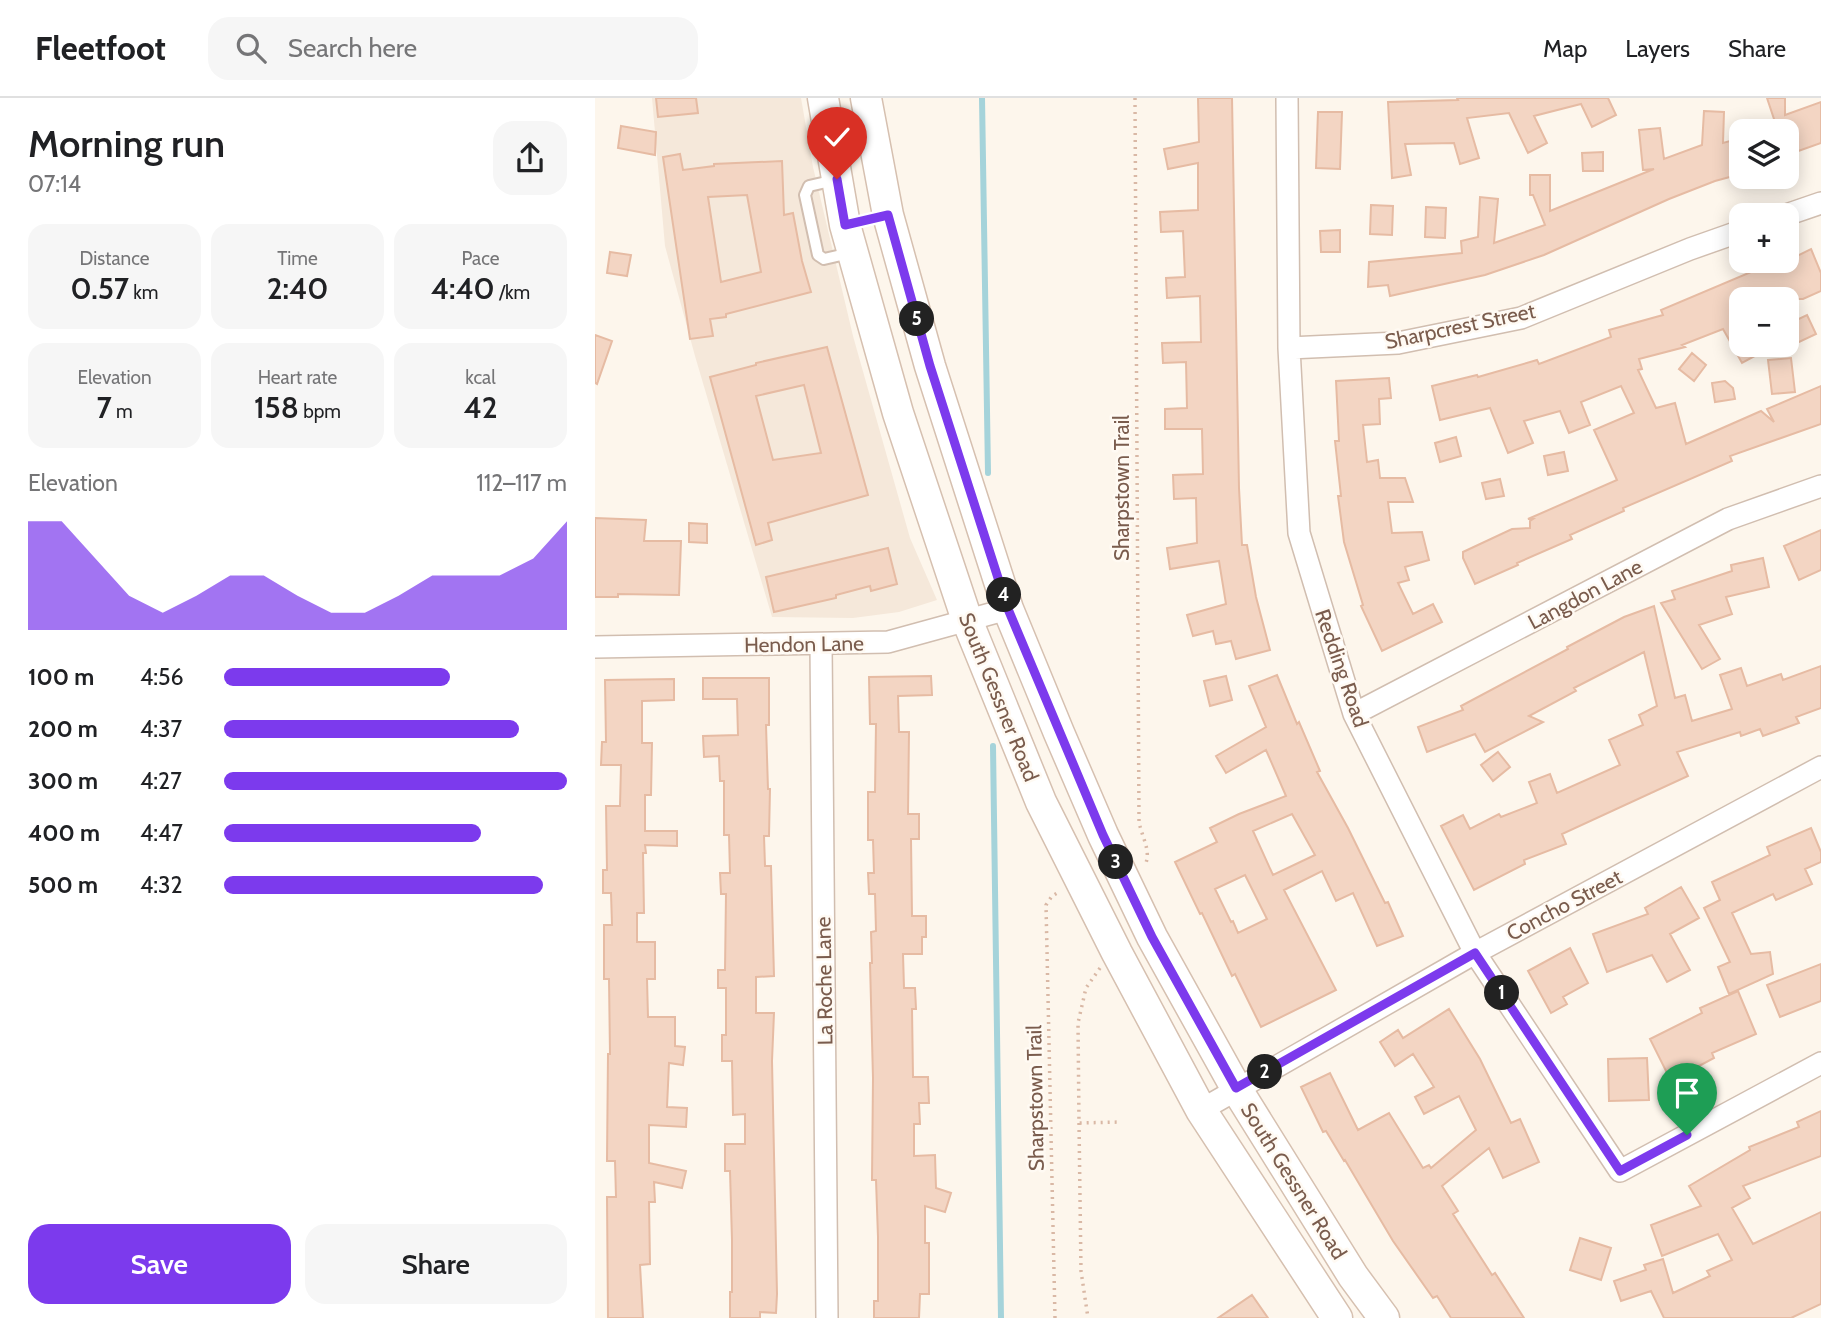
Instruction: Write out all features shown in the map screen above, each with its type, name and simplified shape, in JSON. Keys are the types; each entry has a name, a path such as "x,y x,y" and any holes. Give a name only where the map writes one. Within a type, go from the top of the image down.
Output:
{"main road":[{"name":"South Gessner Road","path":"823,98 849,239 898,413 967,620 1041,802 1117,953 1201,1110 1337,1318"},
{"name":"South Gessner Road","path":"866,98 888,215 930,366 1008,609 1103,835 1152,937 1236,1088 1353,1276 1384,1318"},
{"path":"849,239 888,215"}],"street":[{"name":"Redding Road","path":"1287,98 1289,348 1299,533 1354,714 1475,953 1620,1171 1821,1063"},
{"path":"1799,211 1821,203"},
{"name":"Sharpcrest Street","path":"1289,348 1398,343 1521,318 1729,235"},
{"name":"Langdon Lane","path":"1354,714 1728,519 1821,486"},
{"name":"Hendon Lane","path":"595,648 888,642 1008,609"},
{"name":"La Roche Lane","path":"821,645 827,1318"},
{"name":"Concho Street","path":"1201,1110 1475,953 1821,767"}],"lane":[{"path":"837,179 810,187 805,195 818,255 824,259 849,239"}],"path":[{"name":"Sharpstown Trail","path":"1135,98 1139,821 1148,860 1142,869"},
{"name":"Sharpstown Trail","path":"1055,1318 1046,905 1052,896 1068,888"},
{"path":"1088,1318 1081,1270 1078,1023 1086,988 1100,968 1117,953"},
{"path":"1079,1123 1121,1122"}],"shaded area":[{"path":"652,98 801,98 813,167 853,336 910,538 937,600 899,612 853,618 772,617 665,246"}],"building":[{"path":"656,98 696,98 698,113 658,117"},
{"path":"1198,98 1232,98 1242,545 1247,545 1256,597 1270,650 1236,659 1231,641 1216,644 1213,631 1193,636 1187,615 1226,604 1219,561 1170,569 1167,548 1197,543 1196,498 1174,499 1173,475 1203,474 1202,429 1165,429 1165,409 1187,408 1186,362 1163,363 1162,343 1201,342 1200,296 1167,298 1166,278 1185,277 1183,231 1161,232 1160,212 1198,210 1198,163 1168,169 1164,149 1199,142"},
{"path":"1457,98 1608,98 1616,115 1592,127 1581,104 1534,116 1547,143 1528,153 1509,113 1467,118 1479,158 1460,164 1454,143 1405,144 1411,175 1392,178 1388,102 1458,100"},
{"path":"1767,98 1785,98 1785,115 1821,102 1821,143 1799,151 1799,119 1774,119"},
{"path":"1704,111 1724,112 1723,143 1729,141 1729,177 1669,199 1544,255 1485,275 1390,296 1388,285 1368,287 1369,262 1462,253 1461,241 1478,237 1480,197 1498,199 1494,243 1545,225 1533,195 1530,195 1530,175 1550,175 1550,211 1654,169 1643,170 1639,130 1660,128 1664,159 1702,145"},
{"path":"1318,112 1342,112 1340,169 1316,168"},
{"path":"621,126 656,132 655,155 618,148"},
{"path":"1603,152 1603,171 1583,171 1582,153"},
{"path":"680,154 683,170 714,164 782,161 784,215 793,213 811,292 726,314 726,317 710,319 713,336 690,339 663,157","holes":["747,195 761,272 721,282 708,197"]},
{"path":"1371,205 1393,206 1392,235 1370,234"},
{"path":"1426,207 1446,208 1445,238 1425,237"},
{"path":"1340,230 1340,252 1321,252 1320,231"},
{"path":"1811,249 1821,273 1821,291 1799,299 1799,287 1729,287 1729,340 1723,329 1682,345 1685,347 1639,359 1642,369 1638,370 1656,408 1675,403 1686,444 1761,411 1774,422 1767,409 1821,386 1821,424 1730,456 1732,461 1623,508 1624,511 1570,535 1572,539 1475,584 1463,558 1463,552 1512,529 1530,528 1530,521 1533,519 1528,519 1617,480 1594,430 1634,413 1621,386 1581,402 1590,425 1569,433 1560,411 1524,421 1533,443 1508,453 1490,408 1440,420 1432,386 1477,375 1478,377 1537,360 1539,364 1611,337 1609,330 1663,315 1661,310 1749,273 1799,273 1799,255"},
{"path":"610,252 631,255 627,276 607,273"},
{"path":"1807,315 1816,334 1799,342 1799,319"},
{"path":"595,335 612,341 597,384 595,383"},
{"path":"827,347 868,495 768,523 772,540 756,545 710,377 756,363","holes":["804,385 821,453 773,460 756,396"]},
{"path":"1692,353 1706,365 1694,381 1679,369"},
{"path":"1739,357 1753,357 1742,363"},
{"path":"1791,358 1795,392 1772,394 1768,360"},
{"path":"1389,378 1391,398 1379,399 1380,424 1363,425 1367,462 1378,460 1380,478 1405,478 1413,502 1388,502 1392,533 1422,532 1429,560 1405,567 1409,580 1398,583 1413,614 1433,604 1442,622 1382,651 1361,606 1363,605 1344,542 1335,441 1339,441 1336,381"},
{"path":"1725,381 1733,388 1735,399 1715,402 1712,383"},
{"path":"1456,437 1461,456 1440,462 1435,443"},
{"path":"1564,452 1568,471 1548,475 1544,456"},
{"path":"1500,479 1504,496 1486,499 1482,483"},
{"path":"595,518 646,520 644,541 681,541 679,595 618,594 618,597 595,597"},
{"path":"689,523 707,524 707,543 689,542"},
{"path":"1821,530 1821,570 1799,580 1784,546"},
{"path":"888,548 897,584 871,591 870,586 836,595 836,598 774,612 766,577"},
{"path":"1763,558 1769,587 1726,597 1732,614 1699,625 1720,659 1702,669 1661,603 1675,599 1672,591 1732,571 1731,565"},
{"path":"1654,606 1675,698 1685,695 1692,721 1732,709 1720,675 1741,668 1747,686 1781,674 1783,680 1821,666 1821,708 1796,717 1799,723 1763,736 1760,729 1741,736 1740,732 1677,752 1688,776 1562,834 1566,844 1524,860 1525,864 1474,890 1441,826 1463,815 1470,829 1499,814 1501,817 1537,803 1529,782 1550,774 1557,793 1620,765 1609,740 1643,725 1639,715 1657,706 1644,652 1574,688 1576,691 1529,716 1543,722 1485,752 1475,734 1427,752 1418,727 1463,710 1461,706 1568,649 1567,647 1624,617"},
{"path":"1277,675 1320,771 1317,772 1385,903 1388,902 1403,936 1377,946 1353,893 1336,901 1322,871 1284,890 1336,990 1261,1027 1235,974 1232,976 1175,862 1217,842 1210,828 1286,796 1266,750 1226,773 1216,756 1266,727 1249,686","holes":["1292,814 1315,855 1273,875 1253,831","1245,875 1267,919 1238,933 1215,889"]},
{"path":"931,676 932,695 898,696 899,732 909,732 908,814 919,814 919,839 911,839 912,916 926,916 926,937 922,937 922,954 903,954 904,988 915,988 916,1009 912,1009 913,1077 928,1077 929,1103 919,1103 920,1124 914,1124 914,1156 935,1155 936,1188 951,1193 945,1212 925,1206 925,1243 929,1243 929,1294 920,1294 919,1318 874,1318 874,1301 878,1301 878,1237 876,1180 872,1180 870,963 871,932 876,931 875,894 869,894 868,873 874,873 873,840 868,840 868,792 875,792 876,724 870,724 869,677"},
{"path":"1226,676 1232,700 1210,706 1204,681"},
{"path":"703,678 769,678 769,725 766,725 770,789 769,836 764,836 765,866 771,866 774,976 756,977 756,1013 774,1013 772,1061 777,1294 776,1313 760,1312 760,1318 730,1318 732,1240 730,1171 725,1171 725,1144 745,1144 745,1114 733,1115 732,1061 722,1061 722,1035 726,1035 726,988 718,988 718,970 725,970 726,894 721,894 720,873 730,873 729,835 724,835 724,781 720,781 719,756 704,757 703,736 738,735 737,699 703,699"},
{"path":"674,679 674,700 642,701 642,743 652,743 651,795 645,795 645,831 677,831 677,846 645,845 644,913 637,913 637,942 655,942 655,979 647,979 648,1017 675,1017 675,1046 685,1047 683,1065 669,1063 667,1107 687,1108 686,1127 649,1125 649,1163 686,1171 682,1188 654,1182 655,1202 649,1202 650,1264 640,1265 643,1318 608,1318 607,1197 616,1197 615,1161 607,1161 610,1054 609,979 604,979 604,925 612,925 611,893 603,893 603,870 607,870 606,806 620,806 621,765 601,765 602,742 606,742 605,680"},
{"path":"1498,752 1510,767 1493,781 1481,765"},
{"path":"1811,828 1821,852 1821,862 1805,869 1812,884 1776,900 1773,894 1732,913 1751,954 1770,952 1773,974 1729,994 1718,967 1730,962 1704,908 1720,900 1712,882 1770,855 1767,847"},
{"path":"1681,887 1699,918 1670,934 1690,970 1667,982 1652,955 1607,972 1593,934 1648,914 1645,908"},
{"path":"1570,948 1588,983 1563,997 1567,1004 1551,1013 1528,971"},
{"path":"1821,964 1821,1001 1780,1017 1767,985"},
{"path":"1738,991 1756,1034 1712,1053 1714,1058 1671,1081 1650,1039 1702,1013 1700,1008"},
{"path":"1449,1009 1480,1059 1511,1123 1520,1119 1539,1162 1503,1178 1489,1148 1442,1186 1458,1211 1453,1214 1492,1275 1495,1273 1524,1318 1451,1318 1437,1296 1433,1298 1393,1241 1345,1160 1326,1131 1323,1132 1301,1087 1330,1073 1358,1130 1389,1113 1423,1168 1429,1165 1431,1168 1476,1130 1459,1096 1424,1114 1415,1097 1434,1087 1413,1054 1395,1066 1380,1042 1398,1030 1403,1038"},
{"path":"1647,1058 1649,1100 1609,1101 1608,1059"},
{"path":"1821,1111 1821,1156 1743,1186 1750,1198 1732,1208 1753,1244 1821,1212 1821,1304 1791,1318 1664,1318 1651,1291 1621,1301 1614,1281 1646,1270 1644,1265 1663,1259 1673,1293 1710,1276 1707,1271 1732,1260 1718,1234 1662,1256 1651,1225 1701,1206 1689,1186 1750,1150 1749,1147 1799,1127 1797,1122"},
{"path":"1580,1238 1611,1248 1601,1280 1570,1270"},
{"path":"1252,1295 1268,1318 1218,1318"}],"waterway":[{"path":"982,98 988,473"},
{"path":"993,746 1001,1318"}],"route":[{"path":"837,179 845,225 888,215 930,366 1008,609 1103,835 1152,937 1236,1088 1475,953 1620,1171 1687,1135"}]}
